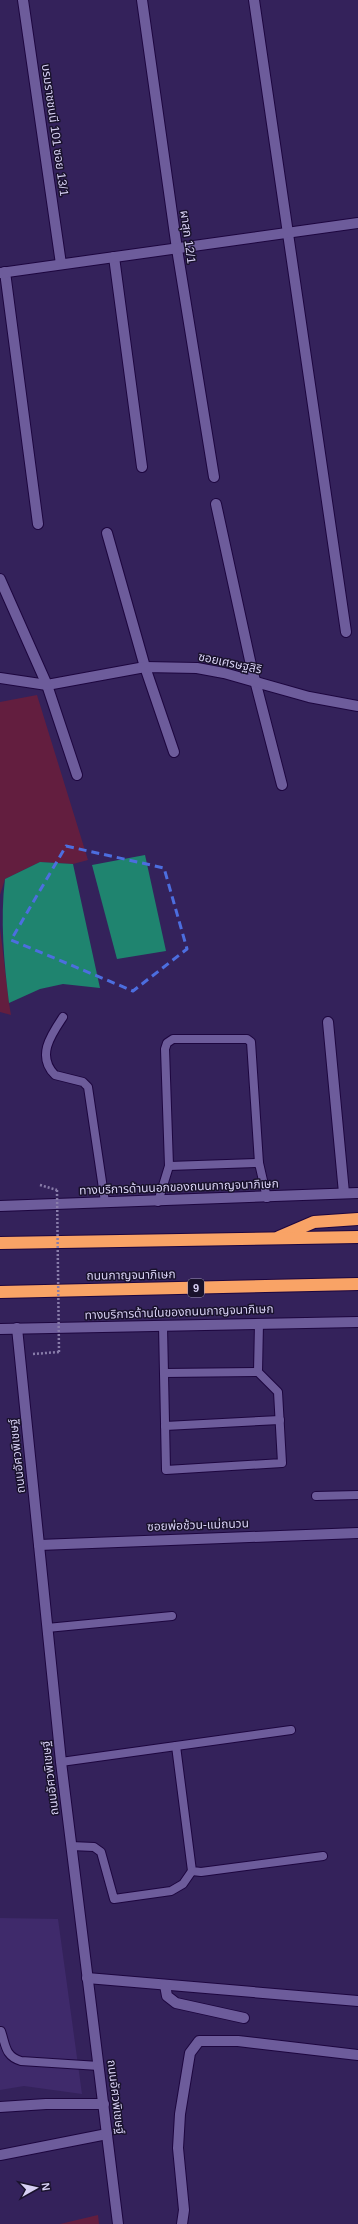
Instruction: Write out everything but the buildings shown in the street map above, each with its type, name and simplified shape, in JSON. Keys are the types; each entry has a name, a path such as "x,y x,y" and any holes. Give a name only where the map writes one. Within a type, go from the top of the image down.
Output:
{"highway":[{"path":"276,1238 314,1222 358,1219"},
{"path":"0,1243 358,1237"},
{"name":"ถนนกาญจนาภิเษก","path":"0,1292 358,1284"}],"street":[{"name":"บรมราชชนนี 101 ซอย 13/1","path":"23,0 61,264"},
{"name":"ผาสุก 12/1","path":"142,0 177,249 214,477"},
{"path":"254,0 346,632"},
{"path":"38,524 2,272 358,223"},
{"path":"114,257 142,468"},
{"path":"216,504 256,682 282,785"},
{"path":"107,533 145,667 174,752"},
{"path":"0,579 47,685 77,775"},
{"name":"ซอยเศรษฐสิริ","path":"0,678 47,685 145,667 197,668 256,682 309,697 358,706"},
{"path":"328,1022 344,1193"},
{"name":"ทางบริการด้านนอกของถนนกาญจนาภิเษก","path":"0,1206 105,1202 158,1202 358,1193"},
{"name":"ทางบริการด้านในของถนนกาญจนาภิเษก","path":"0,1329 358,1322"},
{"name":"ถนนอัศวพิเชษฐ์","path":"17,1328 61,1762 118,2224"},
{"name":"ซอยพ่อช้วน-แม่ถนวน","path":"39,1545 358,1533"},
{"path":"87,1978 358,2001"},
{"path":"165,1985 167,1996 176,2003 244,2018"},
{"path":"182,2224 184,2210 178,2148 180,2114 190,2053 199,2041 238,2040 358,2055"},
{"path":"0,2107 46,2104 104,2104"},
{"path":"0,2155 108,2134"}],"lane":[{"path":"63,1017 47,1041 49,1065 55,1075 83,1082 88,1087 105,1202"},
{"path":"158,1202 169,1166 165,1049 167,1043 173,1039 247,1039 251,1042 259,1163 267,1198"},
{"path":"169,1166 259,1163"},
{"path":"258,1372 259,1323"},
{"path":"163,1326 166,1470 282,1463 278,1392 258,1372 164,1373"},
{"path":"165,1426 280,1420"},
{"path":"316,1496 358,1495"},
{"path":"47,1628 172,1616"},
{"path":"61,1762 291,1730"},
{"path":"71,1846 94,1847 101,1852 114,1899 171,1891 183,1884 192,1871 176,1746"},
{"path":"192,1871 201,1872 323,1856"},
{"path":"1,2031 9,2055 21,2061 99,2066"}],"path":[{"path":"33,1354 59,1352 57,1190 40,1185"}],"highlighted area":[{"path":"66,846 164,868 187,949 133,991 11,940"}],"shaded area":[{"path":"37,695 88,860 73,864 40,862 5,879 0,895 0,702"},
{"path":"145,855 166,951 117,959 92,865"},
{"path":"40,862 73,864 100,988 63,984 40,989 9,1003 3,941 5,879"},
{"path":"0,928 9,1003 11,1015 0,1012"},
{"path":"0,1918 58,1919 82,2094 24,2086 0,2090"},
{"path":"98,2215 99,2224 60,2224"}]}
